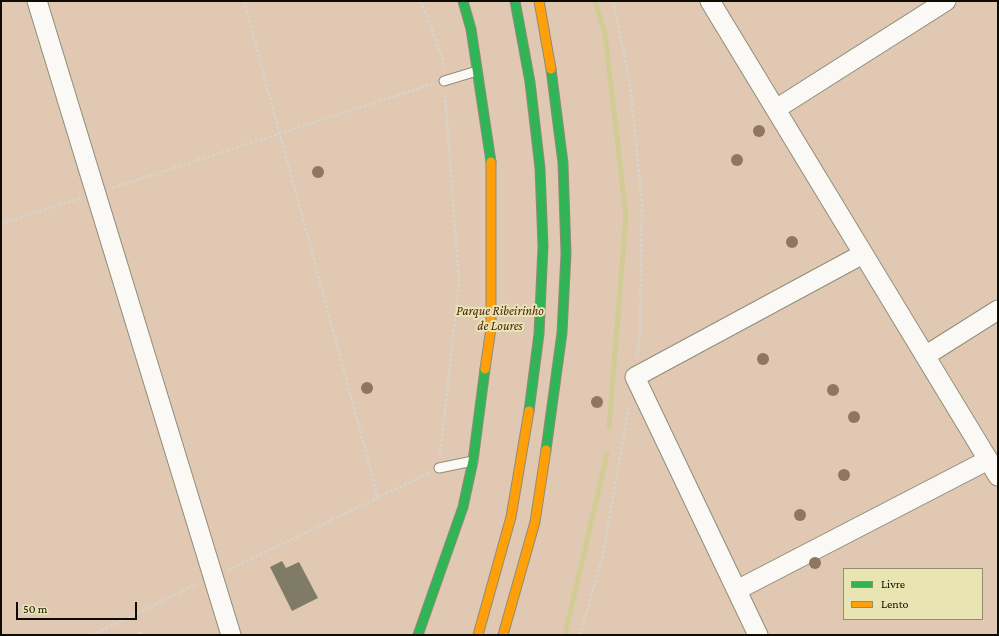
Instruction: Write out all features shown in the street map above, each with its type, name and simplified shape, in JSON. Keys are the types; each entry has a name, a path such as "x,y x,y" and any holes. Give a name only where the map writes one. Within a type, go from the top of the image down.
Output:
{"main road":[{"path":"418,635 463,507 473,461 491,320 492,170 471,29 463,1"},
{"path":"478,635 511,517 527,424 539,334 542,246 540,168 530,82 515,1"},
{"path":"503,635 535,522 550,426 562,333 566,254 563,163 554,89 539,1"}],"street":[{"path":"38,1 231,635"},
{"path":"710,1 998,476"},
{"path":"776,109 946,1"},
{"path":"758,635 635,377 863,254"},
{"path":"925,356 998,310"},
{"path":"737,590 988,460"}],"lane":[{"path":"444,80 477,71"},
{"path":"439,468 473,461"}],"path":[{"path":"244,1 378,497"},
{"path":"92,635 439,468 459,282 443,60 421,1"},
{"path":"580,635 603,556 635,377 640,336 642,202 630,83 613,1"},
{"path":"1,224 444,80"}],"green space":[{"name":"Parque Ribeirinho de Loures","path":"1,1 998,1 998,635 143,635 141,631 134,635 1,635"}],"building":[{"path":"282,561 286,568 299,562 318,598 292,611 270,567"}],"waterway":[{"path":"595,1 605,34 626,216 609,427"},
{"path":"565,635 607,454"}],"traffic: fast":[{"path":"463,1 471,29 491,162"},
{"path":"515,1 530,82 540,168 543,246 539,334 529,411"},
{"path":"546,450 562,333 566,254 563,163 551,69"},
{"path":"418,635 463,507 473,461 485,369"}],"traffic: slow":[{"path":"539,1 551,69"},
{"path":"485,369 491,328 491,162"},
{"path":"478,635 511,517 529,411"},
{"path":"503,635 535,522 546,450"}]}
